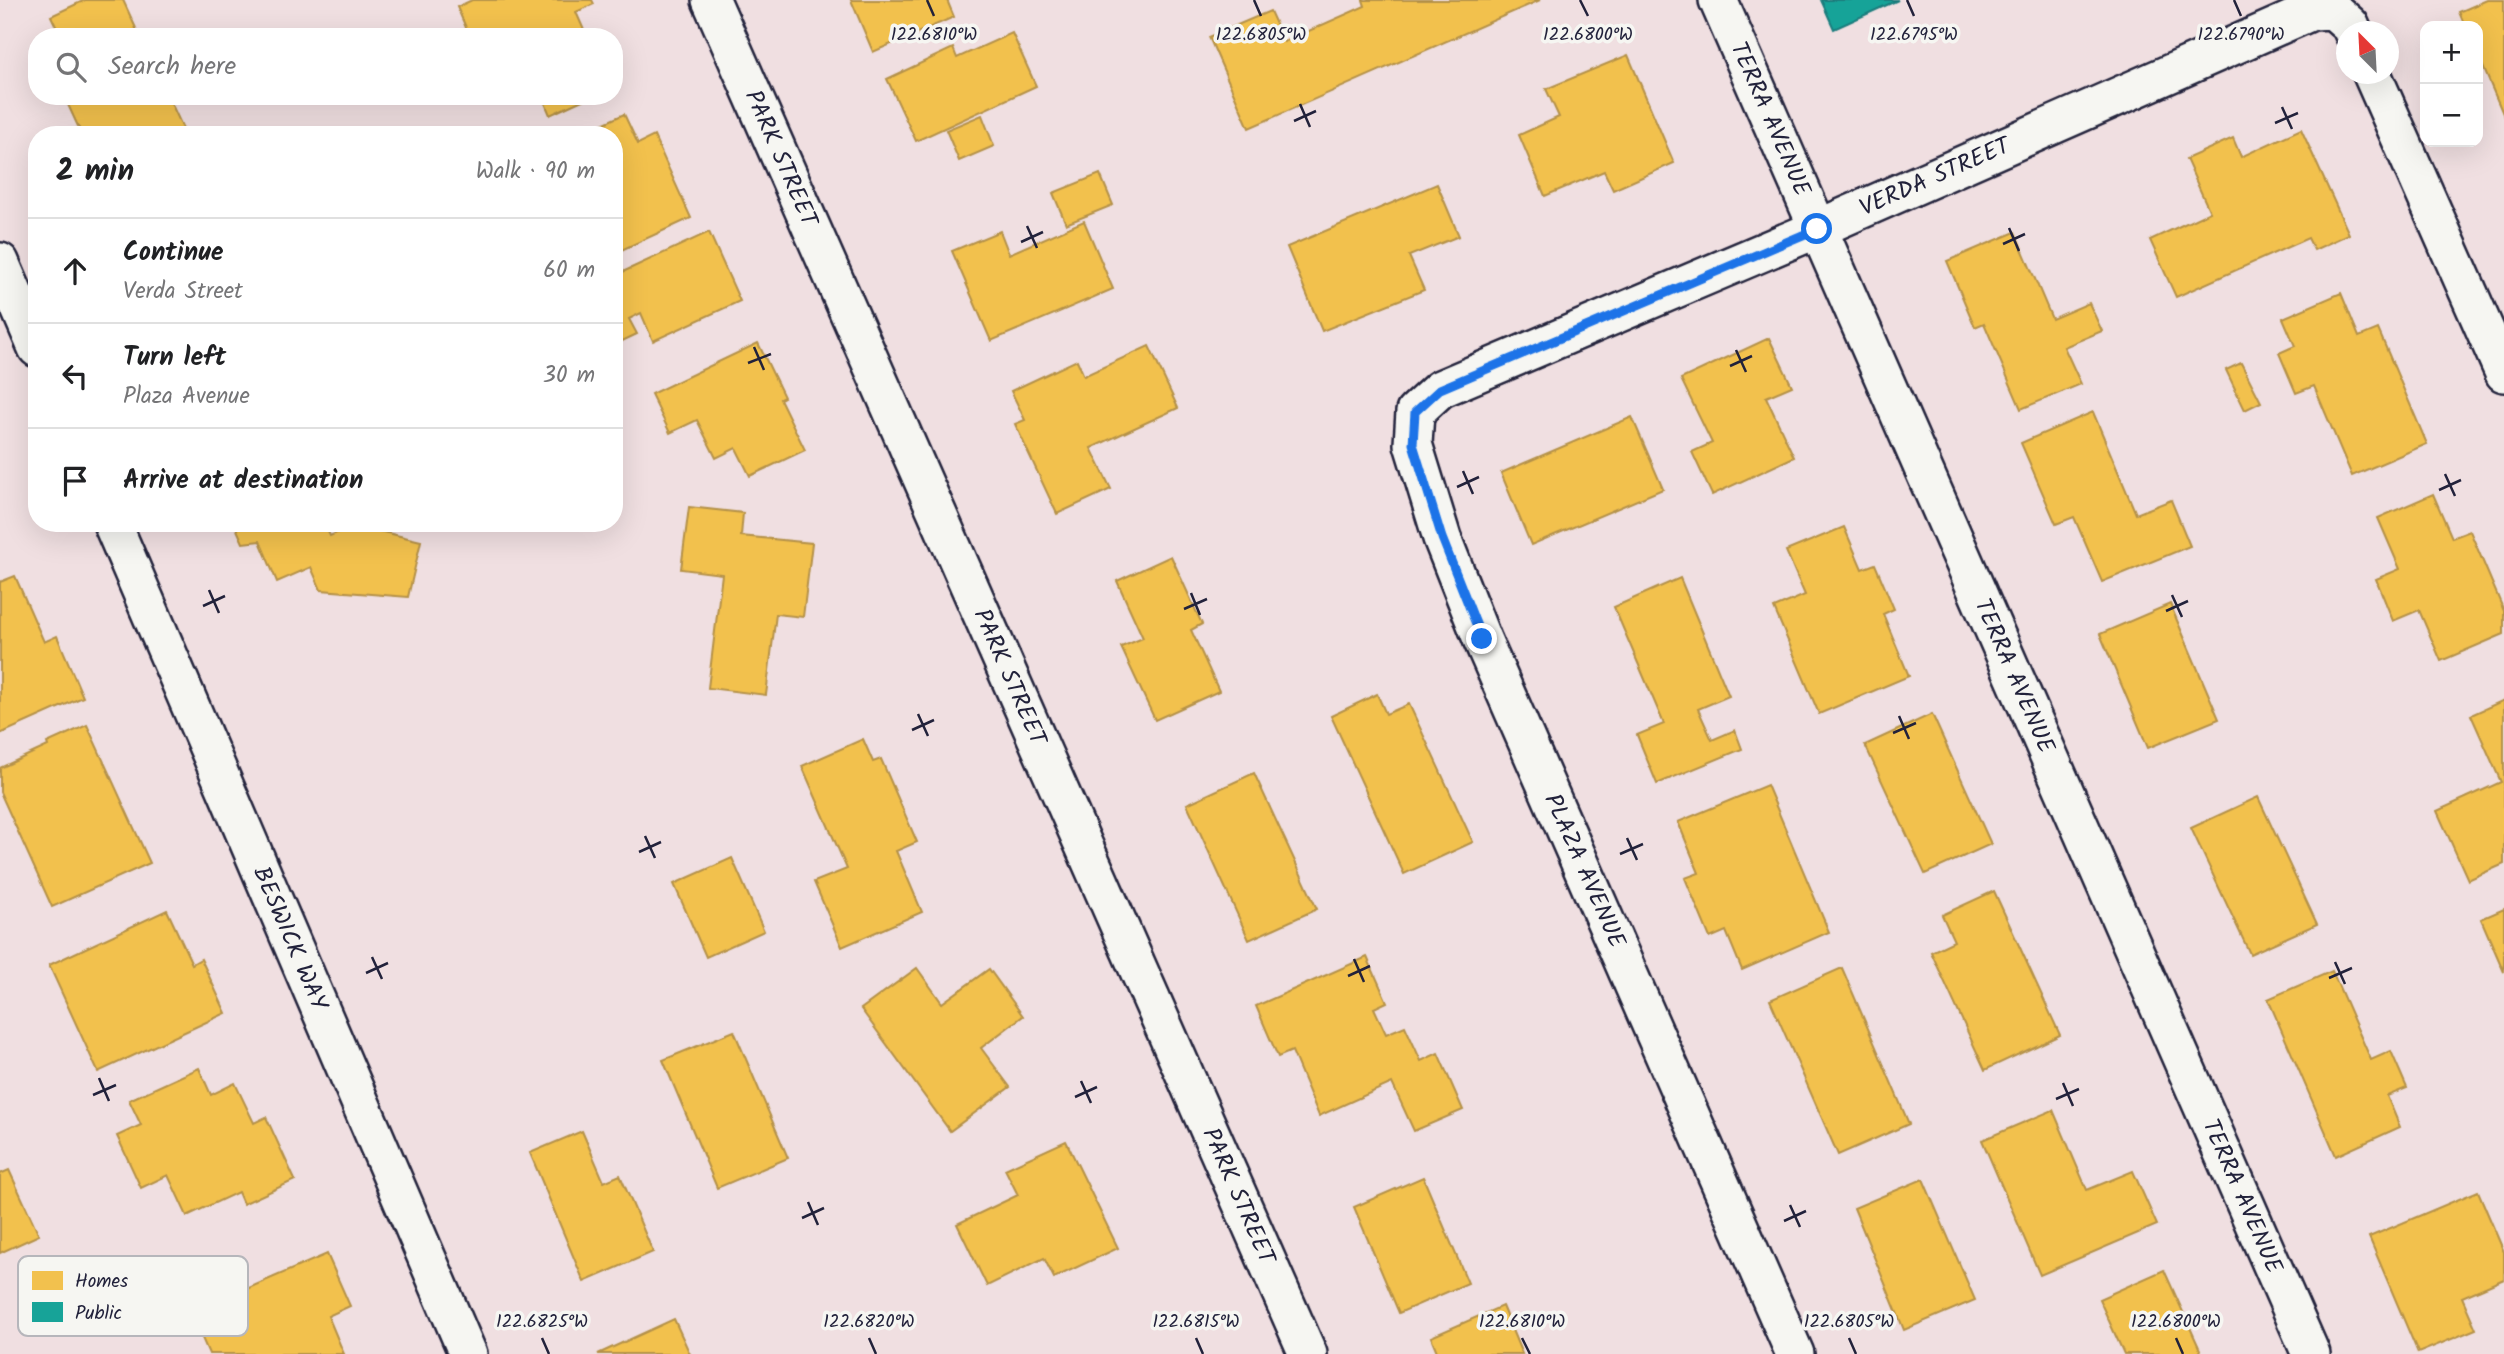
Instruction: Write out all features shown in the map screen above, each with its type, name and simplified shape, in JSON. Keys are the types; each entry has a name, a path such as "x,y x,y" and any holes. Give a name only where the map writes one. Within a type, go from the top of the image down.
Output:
{"street":[{"name":"PARK STREET","path":"711,0 1308,1354"},
{"name":"TERRA AVENUE","path":"1718,0 2311,1354"},
{"name":"VERDA STREET","path":"1440,389 1817,229 2312,11 2333,10 2345,21"},
{"path":"2376,84 2504,373"},
{"path":"0,262 28,327"},
{"name":"PLAZA AVENUE","path":"1440,389 1415,412 1413,444 1442,538 1482,639 1795,1354"},
{"name":"BESWICK WAY","path":"116,532 468,1354"}],"building: Homes":[{"path":"85,0 123,0 136,28 57,28 51,16"},
{"path":"472,0 592,0 594,4 576,12 583,28 466,28 457,7"},
{"path":"851,0 947,0 954,17 873,52"},
{"path":"1363,0 1540,0 1249,128 1209,37 1270,11 1284,42 1365,6"},
{"path":"2487,0 2504,0 2504,116 2483,67 2483,21 2463,21 2459,12"},
{"path":"1012,33 1036,86 916,141 887,79 953,48 957,58"},
{"path":"1628,55 1674,163 1613,190 1604,171 1545,196 1519,135 1559,117 1546,89"},
{"path":"68,105 172,105 182,126 78,126"},
{"path":"546,105 572,105 550,115"},
{"path":"624,114 638,144 654,136 691,218 623,249 623,126 598,126"},
{"path":"982,115 994,146 959,161 946,130"},
{"path":"2301,129 2349,234 2314,250 2308,238 2176,297 2150,240 2210,212 2186,159 2233,138 2241,157"},
{"path":"1100,174 1113,205 1066,224 1053,193"},
{"path":"1437,184 1459,236 1409,256 1424,290 1322,331 1287,247"},
{"path":"1084,221 1113,289 991,341 952,251 1000,231 1009,254"},
{"path":"709,232 740,301 653,341 641,313 629,319 637,334 623,341 623,272"},
{"path":"2015,232 2052,319 2089,303 2102,331 2064,347 2081,384 2021,409 1984,323 1975,327 1947,261"},
{"path":"2341,293 2359,337 2378,329 2427,444 2352,476 2314,386 2296,393 2279,353 2295,346 2283,318"},
{"path":"1769,338 1792,386 1766,397 1794,457 1712,495 1692,452 1712,443 1681,379"},
{"path":"758,343 784,397 780,399 805,450 750,476 736,448 716,458 697,420 670,433 651,394"},
{"path":"1149,346 1178,408 1091,448 1111,489 1057,514 1015,424 1025,420 1011,391 1077,360 1084,376"},
{"path":"2241,363 2261,402 2245,410 2226,370"},
{"path":"2093,412 2136,514 2171,500 2190,546 2102,582 2074,517 2056,524 2021,443"},
{"path":"1632,417 1663,489 1531,545 1501,473"},
{"path":"2433,494 2452,538 2470,531 2504,611 2504,634 2441,661 2419,610 2393,621 2376,579 2400,569 2378,518"},
{"path":"689,507 743,513 741,536 812,543 803,617 776,614 766,695 708,688 722,574 681,569"},
{"path":"1844,527 1862,569 1875,564 1894,609 1883,614 1909,676 1819,714 1774,608 1805,595 1786,551"},
{"path":"238,532 328,532 330,536 339,532 383,532 421,541 408,597 321,590 311,567 277,582 260,541 243,543"},
{"path":"1171,556 1202,624 1191,630 1219,691 1155,720 1121,647 1143,638 1117,581"},
{"path":"15,576 44,642 57,636 83,697 0,734 0,582"},
{"path":"1680,578 1729,696 1698,709 1712,740 1735,730 1742,749 1657,784 1637,735 1664,724 1614,607"},
{"path":"2170,604 2219,719 2148,748 2100,634"},
{"path":"1377,694 1386,714 1409,704 1473,842 1404,874 1331,716"},
{"path":"2504,700 2504,864 2468,880 2437,811 2501,782 2471,715"},
{"path":"1932,714 1991,844 1925,874 1865,745"},
{"path":"87,725 150,863 52,907 0,792 0,768"},
{"path":"863,739 873,762 881,759 917,842 896,851 922,912 842,947 814,882 847,869 802,766"},
{"path":"1254,773 1317,909 1249,940 1187,804"},
{"path":"1767,785 1829,932 1742,970 1726,931 1710,938 1685,878 1699,873 1678,822"},
{"path":"2258,797 2317,924 2250,954 2191,828"},
{"path":"732,858 764,931 706,957 674,884"},
{"path":"1994,891 2060,1035 1985,1070 1931,952 1954,941 1942,915"},
{"path":"2504,909 2504,972 2481,919"},
{"path":"167,910 192,964 201,959 226,1013 98,1072 49,965"},
{"path":"1367,957 1387,1002 1374,1008 1386,1034 1405,1026 1421,1061 1438,1053 1463,1110 1414,1131 1392,1083 1319,1116 1292,1051 1278,1057 1256,1006"},
{"path":"917,968 942,1003 989,969 1023,1016 981,1048 1010,1087 950,1131 861,1009"},
{"path":"1842,968 1909,1124 1838,1155 1770,1000"},
{"path":"2332,971 2371,1060 2391,1051 2407,1088 2387,1096 2400,1127 2336,1156 2268,999"},
{"path":"734,1031 788,1158 717,1188 663,1060"},
{"path":"199,1068 211,1095 235,1083 254,1123 266,1117 295,1180 243,1204 238,1192 187,1216 168,1175 141,1188 117,1136 141,1125 129,1100"},
{"path":"2053,1110 2087,1190 2133,1171 2157,1225 2040,1275 1982,1140"},
{"path":"582,1131 604,1182 620,1175 653,1252 584,1282 530,1153"},
{"path":"1066,1141 1118,1248 1054,1278 1044,1258 987,1286 957,1224 1018,1195 1005,1169"},
{"path":"9,1170 39,1235 0,1253 0,1174"},
{"path":"1423,1177 1468,1283 1399,1313 1354,1207"},
{"path":"1923,1179 1975,1300 1904,1330 1854,1208"},
{"path":"2478,1191 2504,1252 2504,1279 2462,1297 2476,1329 2418,1353 2369,1237"},
{"path":"327,1254 350,1306 328,1316 344,1354 209,1354 201,1336 248,1336 248,1288"},
{"path":"2164,1270 2202,1354 2124,1354 2099,1299"},
{"path":"1502,1306 1522,1354 1438,1354 1431,1337"},
{"path":"674,1319 690,1354 598,1354"}],"building: Public":[{"path":"1821,0 1898,0 1834,29"}],"route":[{"path":"1482,639 1442,538 1413,444 1415,412 1440,389 1817,229"}]}
